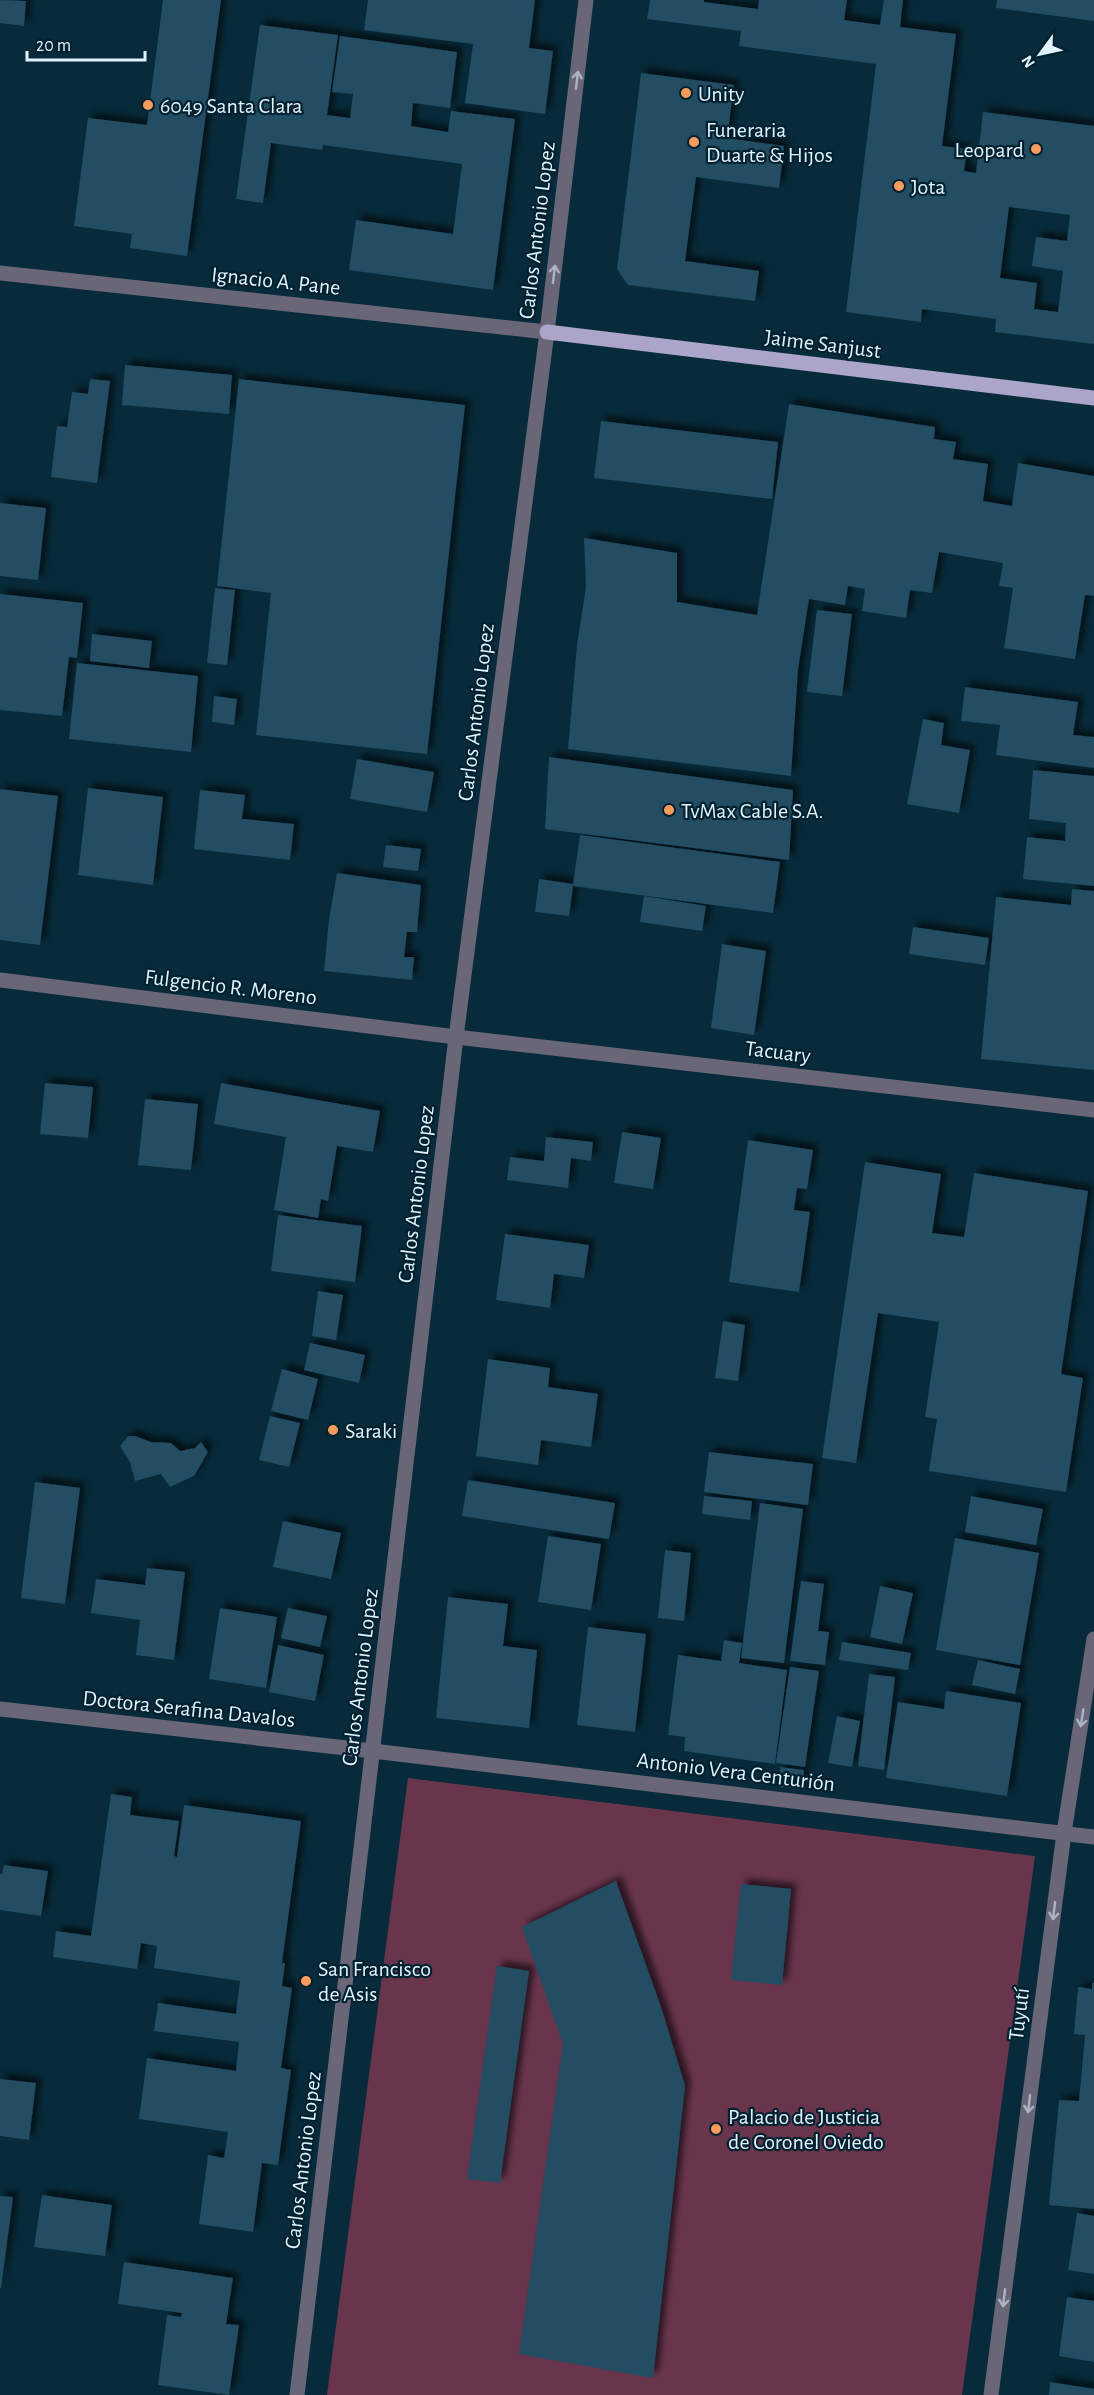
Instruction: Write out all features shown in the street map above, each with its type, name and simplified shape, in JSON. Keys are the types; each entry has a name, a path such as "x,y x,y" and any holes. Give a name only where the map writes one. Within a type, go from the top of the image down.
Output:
{"main road":[{"name":"Jaime Sanjust","path":"547,332 1094,398"}],"street":[{"name":"Carlos Antonio Lopez","path":"297,2395 456,1036 547,332 586,0"},
{"name":"Ignacio A. Pane","path":"0,273 547,332"},
{"name":"Fulgencio R. Moreno","path":"0,980 456,1036"},
{"name":"Tacuary","path":"456,1036 1094,1110"},
{"name":"Tuyutí","path":"991,2395 1064,1833 1094,1640"},
{"name":"Doctora Serafina Davalos","path":"0,1709 373,1751"},
{"name":"Antonio Vera Centurión","path":"373,1751 1094,1837"}],"shaded area":[{"path":"408,1778 1035,1856 962,2395 327,2395"}],"building":[{"path":"0,0 26,1 24,26 0,23"},
{"path":"163,0 221,0 187,256 130,248 132,234 74,226 88,118 147,125"},
{"path":"368,0 535,0 529,48 553,51 545,114 465,103 473,44 364,30"},
{"path":"650,0 704,0 704,2 758,9 759,0 847,0 844,20 880,25 884,0 903,0 900,27 956,34 942,146 967,149 964,171 976,173 983,112 1094,126 1094,344 995,332 996,319 922,309 921,322 846,312 876,64 739,46 741,31 647,19","holes":["1009,207 1070,215 1067,241 1036,237 1032,266 1063,271 1058,312 1034,309 1037,283 1000,278"]},
{"path":"997,0 1094,0 1094,21 996,8"},
{"path":"260,25 338,35 327,115 350,118 353,94 332,92 340,36 457,52 450,108 413,103 411,126 448,132 451,111 515,119 493,290 349,270 356,220 453,234 462,164 323,145 322,150 271,143 263,203 236,199"},
{"path":"641,73 734,85 727,138 784,146 779,188 696,177 685,261 759,271 755,301 628,285 617,269"},
{"path":"125,365 232,375 229,414 122,405"},
{"path":"90,379 110,381 97,483 51,477 57,426 67,427 72,392 88,394"},
{"path":"239,379 465,405 427,754 256,735 271,593 217,586"},
{"path":"789,404 935,427 934,439 956,442 953,459 988,464 983,501 1012,506 1018,463 1094,476 1094,596 1085,595 1075,659 1004,648 1013,588 999,586 1003,563 939,552 932,593 910,590 906,618 862,611 865,589 848,586 845,605 809,599 798,669 791,776 568,749 577,645 586,587 584,538 677,553 677,602 757,615"},
{"path":"601,421 778,442 772,499 594,478"},
{"path":"0,503 46,508 38,580 0,576"},
{"path":"215,588 235,590 227,665 207,663"},
{"path":"0,594 83,603 77,658 69,657 62,716 0,710"},
{"path":"817,610 852,614 842,696 807,692"},
{"path":"92,634 152,641 149,668 90,661"},
{"path":"77,663 198,676 191,752 69,739"},
{"path":"965,687 1078,702 1073,735 1094,737 1094,768 996,755 1000,725 961,721"},
{"path":"214,696 237,699 234,725 212,722"},
{"path":"923,719 944,723 941,745 970,750 959,813 907,804"},
{"name":"TvMax Cable S.A.","path":"549,757 793,790 789,860 545,829"},
{"path":"357,759 434,772 427,812 350,799"},
{"path":"1033,770 1094,776 1094,886 1023,879 1027,837 1065,841 1066,823 1029,819"},
{"path":"88,788 163,797 153,885 78,875"},
{"path":"0,789 58,796 40,945 0,940"},
{"path":"200,790 245,795 242,819 294,824 290,860 194,849"},
{"path":"580,835 780,862 773,913 573,886 569,916 535,912 539,879 573,884"},
{"path":"386,845 421,849 418,871 383,867"},
{"path":"337,873 421,885 417,932 407,932 404,957 414,957 412,980 324,971 329,919"},
{"path":"1072,889 1094,891 1094,1070 981,1059 996,897 1071,905"},
{"path":"644,896 706,906 702,931 640,922"},
{"path":"913,927 989,938 985,965 909,954"},
{"path":"722,944 766,951 754,1035 711,1028"},
{"path":"45,1083 93,1087 88,1138 40,1134"},
{"path":"221,1083 380,1111 373,1152 337,1146 328,1201 321,1199 318,1218 274,1210 286,1137 214,1124"},
{"path":"145,1099 198,1104 191,1170 138,1165"},
{"path":"622,1132 661,1138 653,1189 614,1183"},
{"path":"546,1137 593,1142 591,1161 571,1158 568,1188 507,1180 510,1157 544,1161"},
{"path":"748,1140 813,1150 807,1189 797,1188 794,1210 810,1212 799,1292 729,1282"},
{"path":"865,1162 941,1174 932,1233 964,1237 974,1173 1088,1191 1061,1374 1083,1378 1066,1492 929,1471 937,1419 925,1417 939,1322 878,1313 856,1463 822,1458"},
{"path":"278,1215 362,1226 355,1282 271,1271"},
{"path":"505,1234 589,1245 584,1278 554,1274 550,1308 496,1300"},
{"path":"318,1291 343,1295 336,1340 312,1336"},
{"path":"723,1321 745,1325 738,1381 715,1378"},
{"path":"310,1343 365,1355 359,1383 304,1370"},
{"path":"488,1359 550,1368 548,1387 598,1394 591,1447 541,1440 538,1465 476,1456"},
{"path":"282,1369 318,1379 308,1420 271,1411"},
{"path":"270,1416 300,1423 289,1467 259,1460"},
{"path":"128,1436 151,1442 171,1443 180,1451 195,1448 201,1442 208,1452 194,1476 170,1487 161,1474 135,1481 130,1462 120,1446"},
{"path":"709,1452 813,1464 808,1505 704,1492"},
{"path":"468,1480 615,1503 609,1539 462,1516"},
{"path":"35,1482 80,1488 65,1604 21,1598"},
{"path":"704,1496 752,1501 750,1520 702,1514"},
{"path":"971,1496 1043,1509 1036,1545 965,1532"},
{"path":"760,1503 803,1509 784,1663 741,1658"},
{"path":"283,1521 341,1533 331,1579 273,1567"},
{"path":"548,1536 601,1544 591,1610 538,1602"},
{"path":"955,1538 1039,1553 1020,1665 936,1650"},
{"path":"665,1550 691,1553 684,1621 658,1618"},
{"path":"147,1568 185,1572 174,1660 136,1655 140,1620 91,1613 96,1579 145,1585"},
{"path":"801,1581 824,1584 818,1631 829,1632 825,1665 790,1661"},
{"path":"880,1586 913,1593 902,1644 870,1637"},
{"path":"448,1597 508,1604 503,1646 537,1650 529,1728 436,1718"},
{"path":"220,1608 277,1617 266,1688 209,1679"},
{"path":"288,1608 327,1616 320,1647 281,1638"},
{"path":"588,1627 646,1634 635,1732 577,1725"},
{"path":"724,1640 742,1643 739,1663 787,1670 775,1764 684,1751 685,1737 668,1735 678,1655 721,1661"},
{"path":"842,1642 911,1653 908,1670 839,1660"},
{"path":"278,1645 324,1655 315,1701 269,1692"},
{"path":"978,1660 1020,1669 1015,1694 972,1685"},
{"path":"790,1667 819,1671 805,1767 776,1763"},
{"path":"869,1674 895,1677 884,1770 858,1766"},
{"path":"946,1691 1021,1703 1007,1796 886,1778 898,1702 944,1709"},
{"path":"837,1716 860,1721 852,1767 828,1763"},
{"path":"780,1767 804,1770 802,1789 779,1787"},
{"path":"111,1794 132,1797 130,1815 179,1821 174,1856 177,1857 184,1805 301,1821 282,1963 285,1963 282,1986 292,1988 281,2068 291,2070 278,2165 262,2163 253,2232 199,2224 208,2155 224,2158 228,2132 139,2119 147,2058 236,2071 239,2042 154,2031 158,2003 236,2014 240,1981 154,1968 157,1946 141,1943 137,1969 53,1957 56,1931 91,1936"},
{"path":"4,1865 48,1871 41,1916 0,1910 0,1874 2,1874"},
{"path":"616,1881 662,2010 685,2086 653,2378 519,2354 563,2044 522,1927"},
{"path":"741,1884 791,1889 782,1985 731,1980"},
{"path":"497,1966 529,1971 500,2183 467,2179"},
{"path":"1092,1983 1094,1983 1094,2209 1049,2205 1059,2100 1079,2101 1085,2035 1074,2034 1078,1987 1092,1989"},
{"path":"0,2079 36,2083 29,2140 0,2136"},
{"path":"42,2195 112,2205 105,2256 34,2247"},
{"path":"0,2196 13,2197 1,2288 0,2288"},
{"path":"1077,2213 1094,2216 1094,2274 1068,2270"},
{"path":"124,2262 233,2278 226,2324 239,2325 229,2395 158,2385 167,2315 181,2317 182,2313 118,2304"},
{"path":"1067,2297 1094,2301 1094,2362 1059,2356"},
{"path":"1050,2382 1094,2389 1094,2395 1049,2395"}],"place":[{"name":"Unity","path":"686,93"},
{"name":"6049 Santa Clara","path":"148,105"},
{"name":"Funeraria Duarte & Hijos","path":"694,142"},
{"name":"Leopard","path":"1036,149"},
{"name":"Jota","path":"899,186"},
{"name":"TvMax Cable S.A.","path":"669,810"},
{"name":"Saraki","path":"333,1430"},
{"name":"San Francisco de Asis","path":"306,1981"},
{"name":"Palacio de Justicia de Coronel Oviedo","path":"716,2129"}]}
